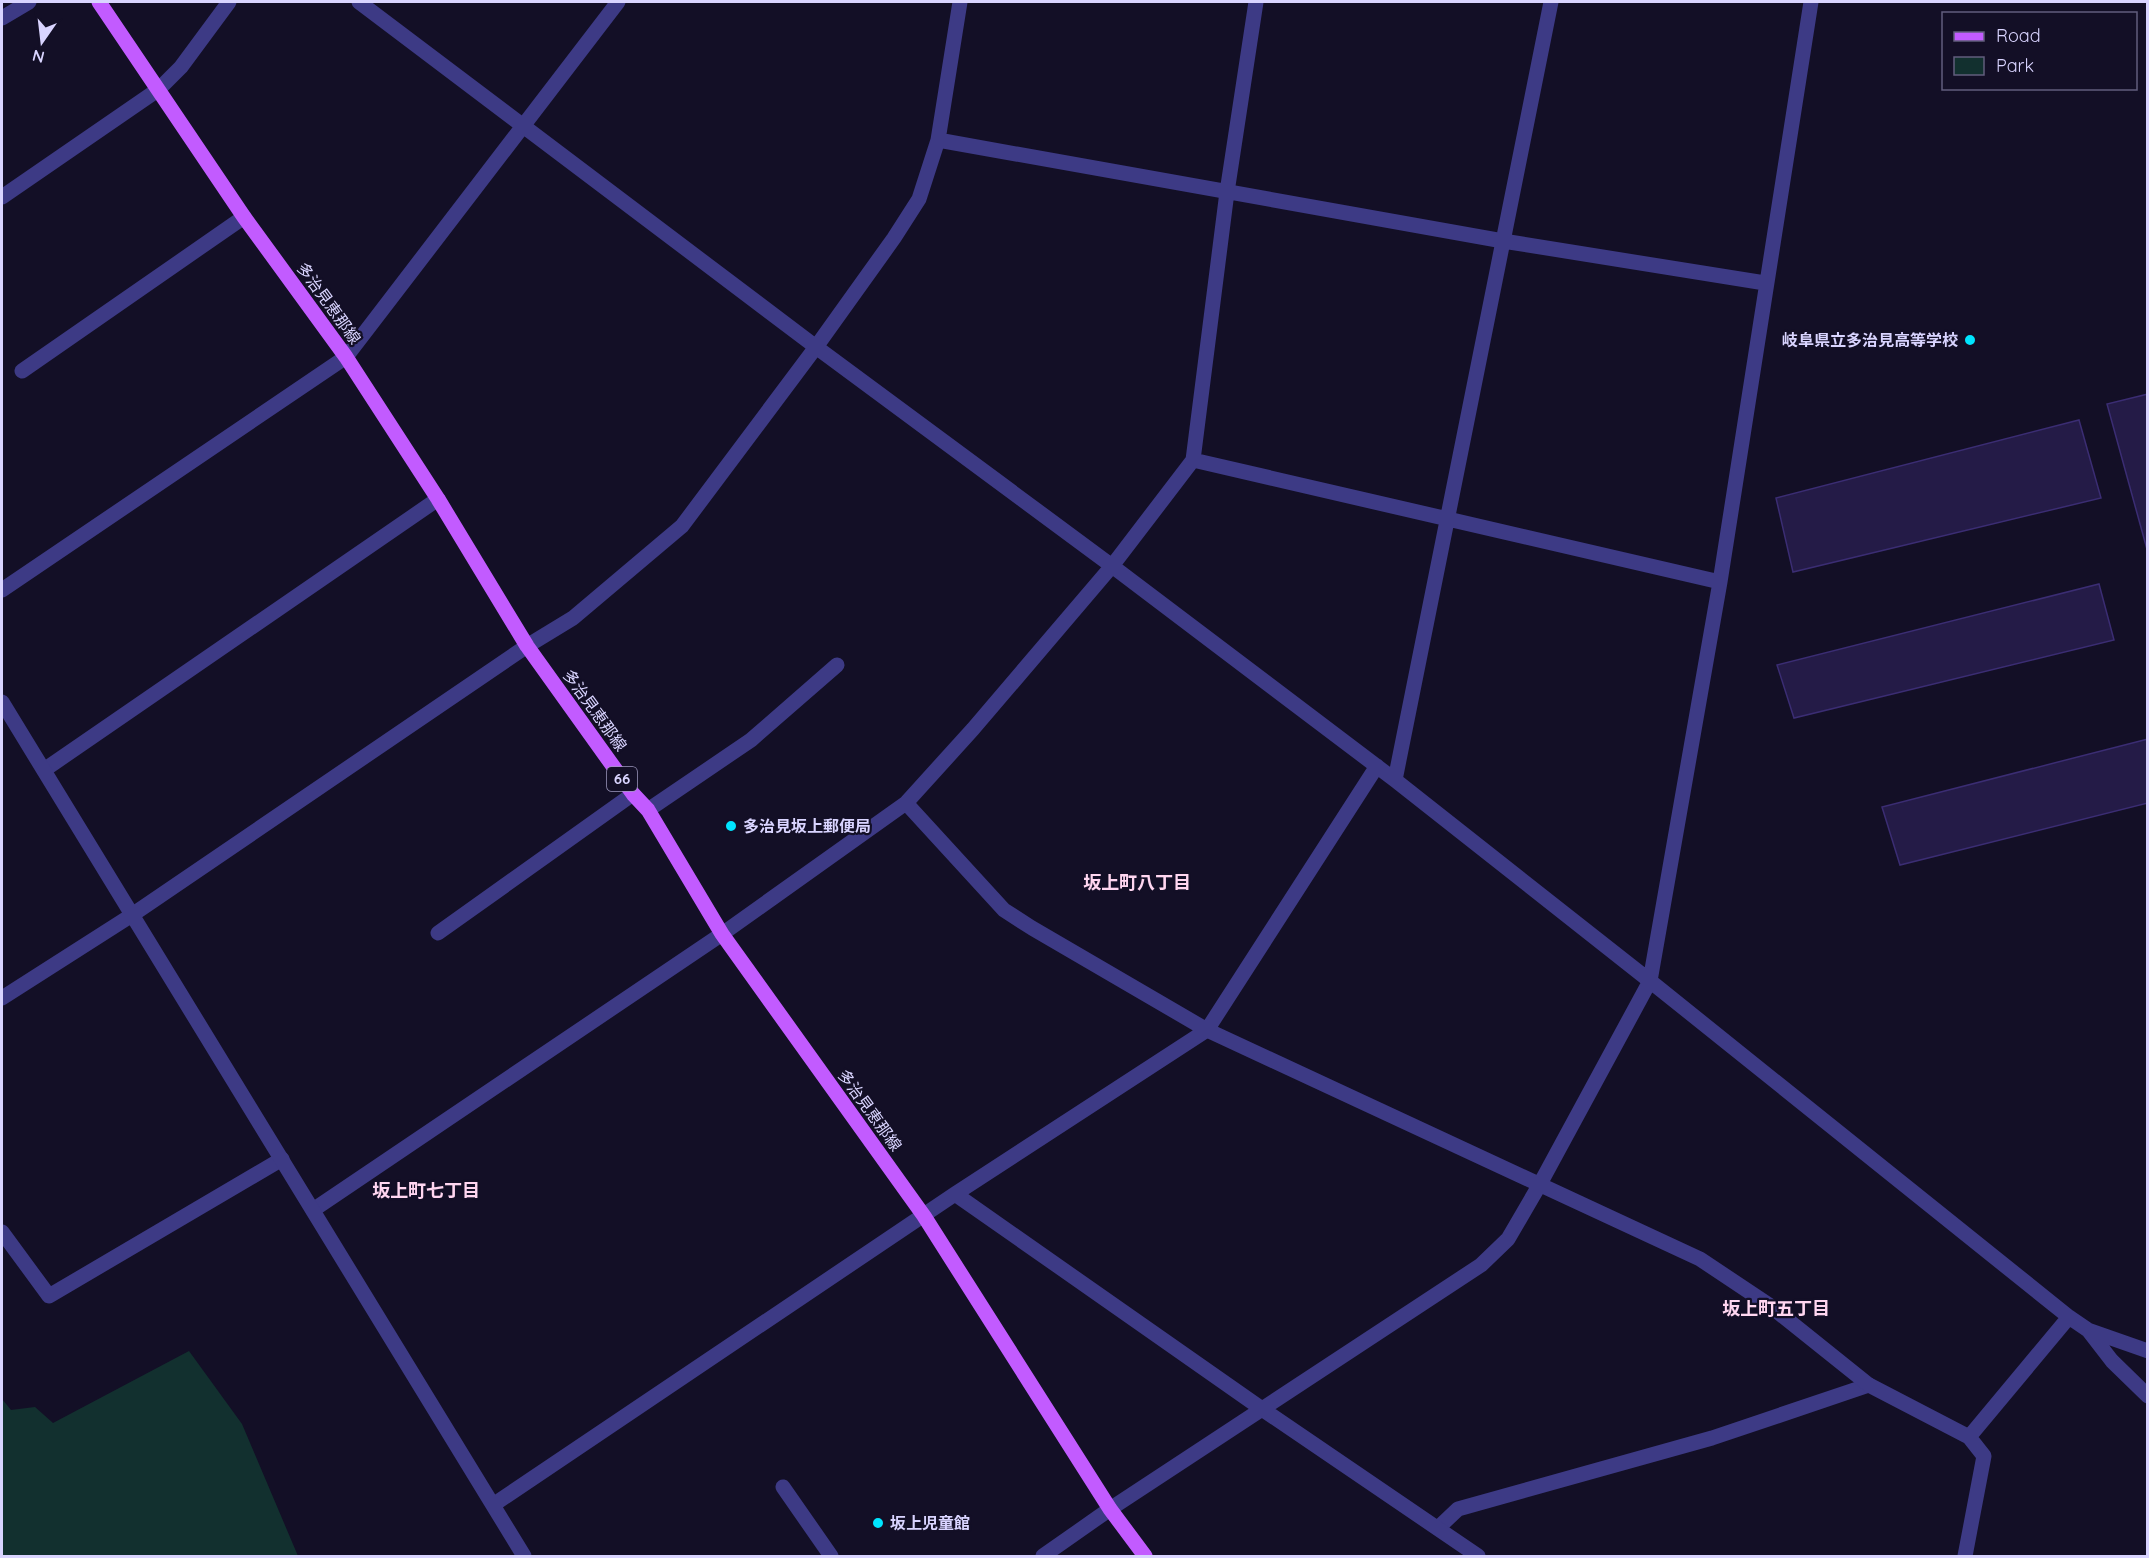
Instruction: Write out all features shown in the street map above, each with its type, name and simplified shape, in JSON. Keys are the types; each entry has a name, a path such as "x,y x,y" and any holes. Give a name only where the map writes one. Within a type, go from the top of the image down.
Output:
{"main road":[{"name":"多治見恵那線","path":"99,2 244,218 346,357 438,499 527,646 633,794 648,810 722,934 924,1216 1110,1509 1145,1557"}],"street":[{"path":"2,18 29,2"},
{"path":"2,196 159,89 181,67 229,2"},
{"path":"359,2 1377,766 1650,981 2069,1317 2088,1330 2148,1351"},
{"path":"2,590 346,357 618,2"},
{"path":"2,998 132,915 527,646 573,618 682,526 816,347 919,199 938,140 960,2"},
{"path":"313,1210 722,934 906,803 974,729 1112,566 1193,460 1227,192 1256,2"},
{"path":"1395,780 1551,2"},
{"path":"1043,1557 1110,1509 1481,1266 1508,1239 1650,981 1720,582 1765,283 1811,2"},
{"path":"938,140 1503,241 1765,283"},
{"path":"22,371 244,218"},
{"path":"1193,460 1720,582"},
{"path":"44,770 438,499"},
{"path":"648,810 751,740 837,665"},
{"path":"2,702 524,1557"},
{"path":"493,1505 955,1194 1207,1030 1377,766"},
{"path":"438,933 633,794"},
{"path":"906,803 1004,910 1207,1030 1700,1259 1769,1305 1869,1385 1969,1437 1984,1456 1965,1557"},
{"path":"2,1232 49,1296 282,1159"},
{"path":"955,1194 1478,1557"},
{"path":"1969,1437 2069,1317"},
{"path":"2088,1330 2112,1361 2148,1395"},
{"path":"1437,1528 1458,1509 1712,1438 1869,1385"},
{"path":"783,1487 831,1557"}],"green space":[{"path":"189,1351 242,1424 298,1556 2,1556 2,1399 11,1410 35,1407 53,1423"}],"building":[{"path":"2148,394 2148,553 2107,404"},
{"path":"2079,420 2101,498 1793,572 1776,498"},
{"path":"2099,584 2114,640 1794,718 1777,665"},
{"path":"2148,739 2148,803 1900,865 1882,807"}],"place":[{"name":"岐阜県立多治見高等学校","path":"1970,340"},
{"name":"多治見坂上郵便局","path":"731,826"},
{"name":"坂上児童館","path":"878,1523"}],"district":[{"name":"坂上町八丁目","path":"1137,883"},
{"name":"坂上町七丁目","path":"426,1191"},
{"name":"坂上町五丁目","path":"1776,1309"}]}
